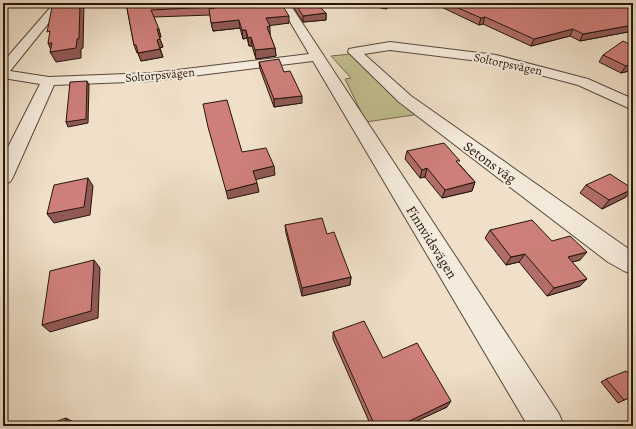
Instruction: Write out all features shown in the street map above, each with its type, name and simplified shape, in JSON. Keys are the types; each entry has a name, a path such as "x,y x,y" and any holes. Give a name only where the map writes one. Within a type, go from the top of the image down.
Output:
{"street":[{"name":"Finnvidsvägen","path":"284,3 316,57 547,426"},
{"path":"3,72 54,10"},
{"name":"Soltorpsvägen","path":"354,52 390,46 496,59 583,82 633,105"},
{"name":"Setons väg","path":"354,52 406,99 617,255 633,264"},
{"name":"Soltorpsvägen","path":"3,72 49,80 152,77 316,57"},
{"path":"3,177 49,80"}],"shaded area":[{"path":"351,54 420,114 366,122 345,79 351,78 331,56"}],"building":[{"path":"56,3 80,3 79,39 77,39 76,48 50,52 52,43 48,43 50,31 47,32 52,7"},
{"path":"126,3 213,3 212,7 151,10 159,29 157,29 160,39 157,40 160,49 138,53 136,45 134,45"},
{"path":"240,3 281,3 289,16 266,18 270,26 267,27 275,48 255,50 251,37 248,38 246,30 242,30 239,20 211,23 209,9"},
{"path":"295,3 316,3 326,13 303,16"},
{"path":"447,3 625,3 633,6 633,25 583,34 573,29 534,39 485,17 481,18"},
{"path":"623,41 633,46 633,64 626,66 603,55"},
{"path":"279,59 284,72 290,71 302,96 274,99 259,62"},
{"path":"87,81 86,119 66,122 70,82"},
{"path":"227,100 242,152 266,148 274,166 253,171 257,183 226,191 203,104"},
{"path":"444,143 460,161 456,161 475,182 445,190 427,168 422,170 407,151"},
{"path":"610,174 633,189 609,200 586,185"},
{"path":"88,178 84,207 47,214 54,185"},
{"path":"322,218 327,234 334,232 351,277 302,288 285,225"},
{"path":"532,220 552,241 570,236 587,252 568,257 587,279 554,288 525,254 511,257 490,230"},
{"path":"94,260 91,311 42,325 50,271"},
{"path":"364,321 383,358 417,343 451,401 399,426 375,426 333,332"},
{"path":"626,371 633,379 633,396 624,400 606,379"},
{"path":"66,418 65,426 44,426"}]}
